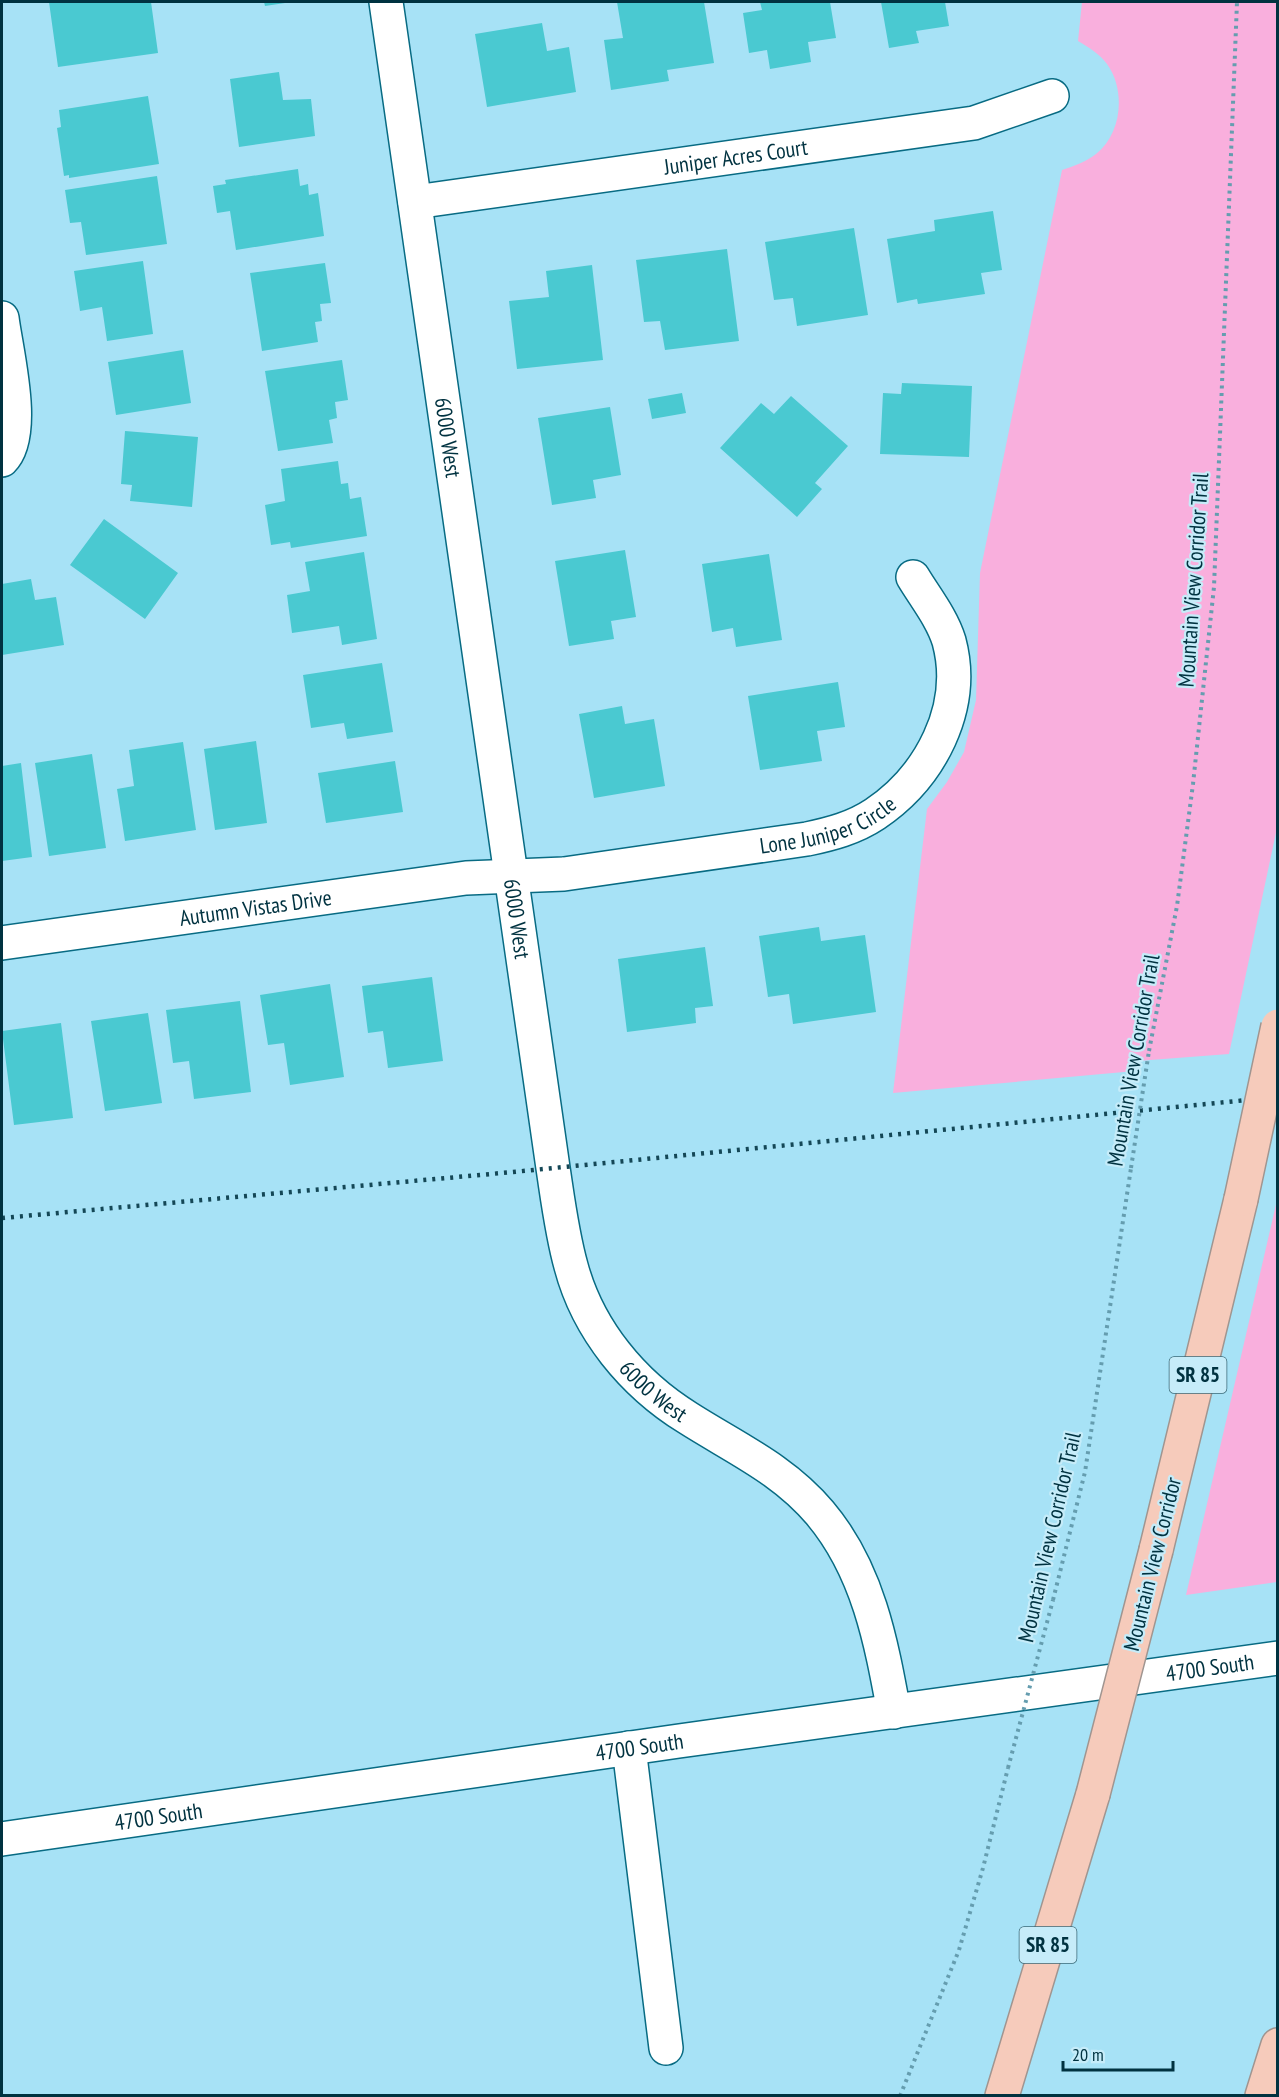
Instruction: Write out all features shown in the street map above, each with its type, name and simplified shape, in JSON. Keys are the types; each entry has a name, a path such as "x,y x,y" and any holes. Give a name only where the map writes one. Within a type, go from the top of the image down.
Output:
{"highway":[{"name":"Mountain View Corridor","path":"1002,2096 1094,1794 1241,1199 1278,1026"},
{"path":"1262,2096 1278,2045"}],"street":[{"name":"6000 West","path":"386,2 511,876 559,1204 571,1268 583,1298 614,1352 635,1377 659,1399 688,1419 764,1462 820,1513 842,1543 870,1604 885,1663 894,1712"},
{"name":"Juniper Acres Court","path":"415,202 974,123 1052,96"},
{"path":"2,318 16,414 11,444 2,460"},
{"name":"Lone Juniper Circle","path":"511,876 564,874 832,834 874,815 911,783 925,766 946,725 951,702 954,678 949,641 943,626 913,578"},
{"name":"Autumn Vistas Drive","path":"2,944 466,878 511,876"},
{"name":"4700 South","path":"2,1839 629,1748 1278,1658"},
{"path":"629,1748 666,2048"}],"path":[{"name":"Mountain View Corridor Trail","path":"900,2096 959,1950 983,1868 1085,1472 1149,1051 1176,906 1193,784 1214,587 1237,2"}],"shaded area":[{"path":"1082,2 1277,2 1278,823 1229,1054 1137,1061 1135,1071 893,1093 927,809 947,782 964,752 976,700 980,573 1062,170 1096,154 1105,145 1116,124 1119,99 1113,75 1101,57 1078,41"},
{"path":"1277,1200 1277,1582 1186,1595"}],"building":[{"path":"49,2 151,2 158,53 58,67"},
{"path":"264,2 285,2 285,3 265,6"},
{"path":"617,2 704,2 714,63 667,70 669,81 611,90 604,40 623,38"},
{"path":"760,2 830,2 836,38 808,42 811,62 770,69 767,50 749,53 743,13 762,10"},
{"path":"881,2 945,2 949,26 916,31 919,43 889,48"},
{"path":"542,23 547,51 569,47 576,92 487,107 475,34"},
{"path":"279,72 283,100 311,99 315,136 239,147 230,79"},
{"path":"148,96 159,164 69,178 69,175 64,176 57,128 61,127 59,110"},
{"path":"298,169 300,186 308,184 309,195 318,193 324,236 236,250 230,211 217,213 213,186 226,184 225,180"},
{"path":"157,176 167,244 86,255 81,222 70,223 65,190"},
{"path":"993,211 1002,270 981,273 985,294 918,304 917,299 897,303 887,239 935,231 934,220"},
{"path":"854,228 868,315 797,326 793,298 774,300 765,242"},
{"path":"727,249 739,341 665,350 660,321 644,322 636,260"},
{"path":"143,261 153,334 107,341 102,307 80,311 74,271"},
{"path":"325,263 331,303 320,304 322,321 315,322 318,342 262,351 250,273"},
{"path":"592,265 603,360 517,369 509,301 549,297 546,271"},
{"path":"183,350 191,403 116,415 108,362"},
{"path":"342,360 348,400 335,402 337,418 329,420 333,443 278,451 265,371"},
{"path":"902,383 972,386 969,457 880,454 883,393 901,394"},
{"path":"682,393 686,413 652,419 648,399"},
{"path":"791,396 848,446 815,483 822,489 797,517 720,448 761,403 774,414"},
{"path":"610,407 621,475 593,480 596,498 552,505 538,418"},
{"path":"125,431 198,437 192,507 130,501 132,485 121,484"},
{"path":"338,461 341,484 348,483 350,499 361,497 367,536 291,548 290,542 271,545 265,505 285,501 281,469"},
{"path":"104,519 178,573 145,619 70,565"},
{"path":"625,550 636,617 611,621 614,639 569,646 555,561"},
{"path":"364,552 377,639 342,645 339,626 292,633 287,595 310,591 305,562"},
{"path":"769,554 782,640 736,647 733,628 712,632 702,564"},
{"path":"31,579 35,600 56,597 64,645 2,655 2,584"},
{"path":"382,663 393,732 347,739 344,723 311,728 303,675"},
{"path":"838,682 845,727 817,731 822,761 760,770 748,696"},
{"path":"622,706 625,724 654,719 665,786 594,798 579,714"},
{"path":"256,741 267,823 215,830 204,749"},
{"path":"183,742 196,830 125,841 117,789 134,786 129,750"},
{"path":"92,754 106,848 49,856 35,763"},
{"path":"395,761 403,812 326,823 318,773"},
{"path":"21,763 32,857 2,861 2,766"},
{"path":"819,927 821,941 865,935 876,1012 793,1024 789,994 768,997 759,936"},
{"path":"705,947 713,1006 695,1008 696,1023 627,1032 618,959"},
{"path":"432,977 443,1061 388,1068 383,1031 368,1033 362,986"},
{"path":"330,984 344,1077 290,1085 284,1043 268,1045 260,995"},
{"path":"240,1001 251,1092 194,1099 189,1061 173,1063 166,1010"},
{"path":"148,1013 162,1103 105,1111 91,1021"},
{"path":"61,1023 73,1118 14,1125 2,1031"}],"railway":[{"path":"2,1218 513,1172 1278,1097"}]}
